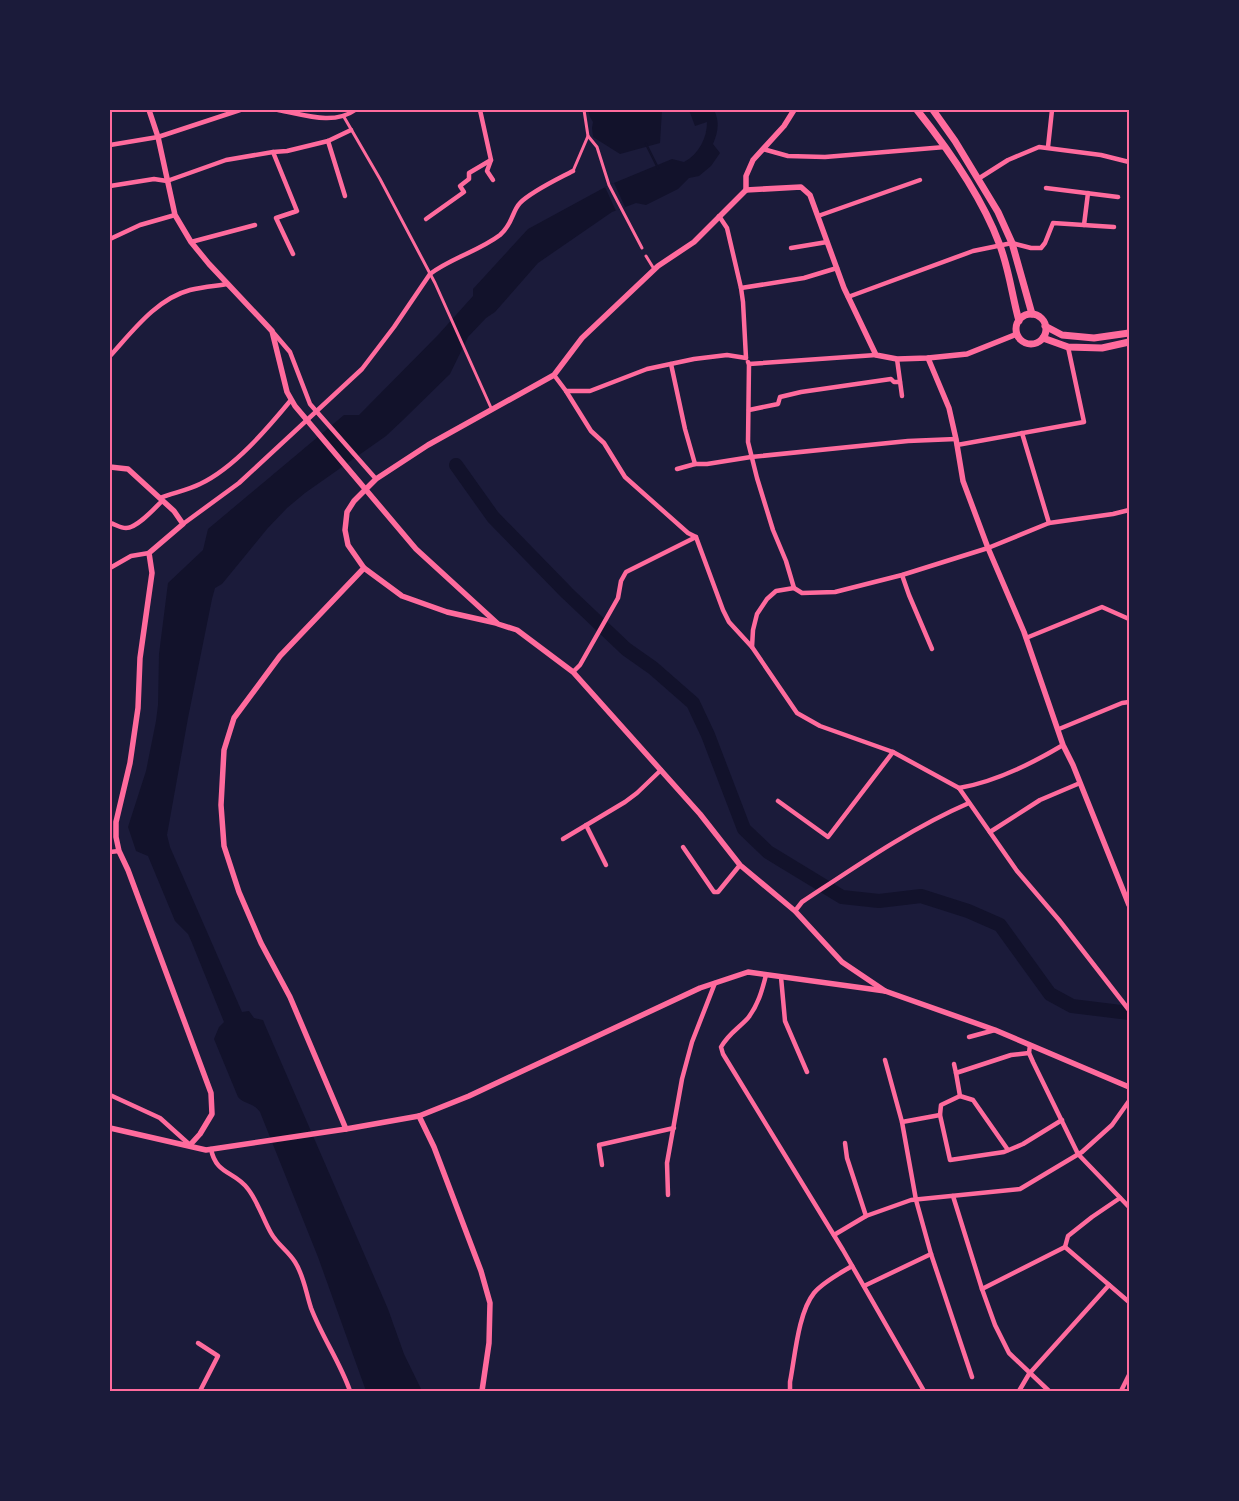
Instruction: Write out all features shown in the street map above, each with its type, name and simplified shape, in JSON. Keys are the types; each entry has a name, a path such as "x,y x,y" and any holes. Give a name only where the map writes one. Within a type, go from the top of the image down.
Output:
{"main road":[{"path":"917,110 944,147 985,212 1000,245 1019,321"},
{"path":"933,110 955,141 998,212 1012,243 1032,314"},
{"path":"1032,314 1040,318 1046,331 1043,338 1037,343 1028,344 1019,339 1016,334 1016,324 1019,321 1022,316 1032,314"},
{"path":"1045,326 1062,335 1094,338 1129,333"},
{"path":"1043,338 1068,348 1102,348 1129,342"}],"street":[{"path":"149,110 158,137 175,215 191,242 290,352 310,404 376,478"},
{"path":"110,145 158,137 240,110"},
{"path":"278,110 316,118 344,117 354,110"},
{"path":"480,110 491,160 487,171 493,180"},
{"path":"584,110 588,136 597,147 609,184 642,248"},
{"path":"746,190 746,176 753,160 784,126 794,110"},
{"path":"1048,147 1052,110"},
{"path":"344,117 435,283 492,411"},
{"path":"110,186 154,179 167,182 226,160 286,151 328,141 352,130"},
{"path":"110,568 131,556 149,553 183,524 239,483 362,369 394,327 430,274 438,268 478,249 501,234 511,223 519,204 573,171 588,136"},
{"path":"328,141 345,196"},
{"path":"763,149 788,156 825,157 944,147"},
{"path":"978,179 1008,160 1040,147 1101,155 1129,162"},
{"path":"272,152 297,211 276,218 294,254"},
{"path":"426,219 464,192 460,186 469,179 469,173 491,160"},
{"path":"818,216 920,180"},
{"path":"876,355 836,268 810,195 801,187 746,190 694,242 654,270 582,338 554,376 428,445 376,478 354,500 347,512 345,530 348,545 364,568 402,596 447,612 517,630 573,672 700,814 740,865 795,911 842,962 884,991"},
{"path":"1046,188 1118,197"},
{"path":"1084,226 1088,193"},
{"path":"110,239 140,225 175,215"},
{"path":"719,216 727,228 743,302 746,358 749,364 748,442 751,457 794,588"},
{"path":"848,297 973,251 1012,243 1031,248 1041,248 1045,243 1053,222 1114,227"},
{"path":"191,242 255,225"},
{"path":"791,248 827,242"},
{"path":"646,256 654,270"},
{"path":"741,288 804,278 836,268"},
{"path":"110,356 152,312 169,300 188,290 228,284"},
{"path":"272,330 279,364 291,400 295,406 416,549 498,624"},
{"path":"749,364 876,355 897,359 967,354 1016,334"},
{"path":"677,469 695,464 751,457 908,441 957,442 1084,422 1068,348"},
{"path":"566,391 590,391 629,375 694,358 727,355 746,358"},
{"path":"928,358 949,408 963,481 988,548 1026,638 1064,745 1129,905"},
{"path":"897,359 902,396"},
{"path":"671,364 685,430 695,464"},
{"path":"554,376 591,430 604,442 625,477 688,533 696,537 729,622 752,647 797,713 820,726 894,752 959,788 1017,871 1127,1007"},
{"path":"748,410 778,404 780,397 800,392 891,379 894,382 900,382"},
{"path":"110,523 129,528 146,516 161,499 200,484 221,472 264,433 291,400"},
{"path":"1022,433 1049,522"},
{"path":"110,467 128,469 174,511 183,524"},
{"path":"752,647 753,630 757,614 767,599 776,591 794,588 802,593 835,592 902,575 988,548 1049,522 1113,514 1129,510"},
{"path":"573,672 580,665 618,598 626,572 696,537"},
{"path":"149,553 152,573 140,658 137,717 130,763 116,822 116,837 119,852 128,870 211,1093 212,1114 200,1134 190,1145"},
{"path":"346,1130 290,997 261,942 239,892 224,846 221,805 224,750 234,718 280,656 364,568"},
{"path":"902,575 908,595 932,649"},
{"path":"1026,638 1102,607 1129,619"},
{"path":"1059,729 1122,703 1129,702"},
{"path":"959,788 974,786 1022,767 1064,745"},
{"path":"778,801 828,836 894,752"},
{"path":"563,839 637,793 661,770"},
{"path":"990,832 1040,800 1080,783"},
{"path":"795,911 802,902 868,859 952,810 969,803"},
{"path":"586,825 606,865"},
{"path":"683,847 714,892 718,892 740,865"},
{"path":"110,852 119,852"},
{"path":"110,1128 206,1150 328,1131 346,1130 419,1116 469,1096 716,982 748,972 884,991 995,1030 1129,1087"},
{"path":"766,975 760,1000 747,1019 727,1036 721,1047 722,1054 834,1235 924,1391"},
{"path":"781,977 785,1021 807,1072"},
{"path":"668,1195 667,1163 682,1079 692,1042 716,982"},
{"path":"969,1037 995,1030"},
{"path":"1030,1045 1029,1053 1078,1154 1129,1207"},
{"path":"956,1074 1010,1055 1029,1053"},
{"path":"885,1060 902,1122 916,1200 931,1254 972,1377"},
{"path":"954,1064 960,1096"},
{"path":"110,1095 160,1118 190,1145"},
{"path":"1008,1150 973,1100 960,1096 941,1105 940,1115 950,1160 1008,1150 1023,1144 1062,1120"},
{"path":"834,1235 866,1216 911,1200 1020,1189 1078,1154 1112,1126 1129,1101"},
{"path":"902,1122 940,1115"},
{"path":"419,1116 441,1165 481,1272 490,1303 489,1343 482,1391"},
{"path":"602,1165 599,1145 674,1128"},
{"path":"845,1143 847,1158 866,1216"},
{"path":"211,1149 213,1159 218,1166 248,1188 273,1237 283,1246 295,1262 302,1275 311,1309 350,1391"},
{"path":"952,1196 995,1325 1009,1352 1049,1391"},
{"path":"982,1289 1065,1247 1068,1236 1120,1198"},
{"path":"1065,1247 1129,1302"},
{"path":"864,1286 931,1254"},
{"path":"790,1391 790,1382 806,1306 815,1292 852,1266"},
{"path":"1019,1391 1030,1374 1109,1285"},
{"path":"198,1343 218,1356 200,1391"},
{"path":"1122,1391 1129,1375"}],"shaded area":[{"path":"588,110 662,110 660,143 620,154 593,137 593,122"},
{"path":"689,110 714,110 716,114 718,127 713,144 720,153 711,166 699,176 689,178 678,189 646,205 636,203 612,212 538,263 495,312 486,318 468,337 450,374 386,436 305,493 287,508 267,529 222,584 215,588 212,599 167,835 170,847 242,1012 249,1011 254,1018 263,1020 388,1309 404,1354 422,1391 366,1391 318,1257 260,1112 238,1097 214,1039 219,1027 224,1022 192,943 188,934 175,921 148,856 136,851 128,827 146,771 156,721 159,654 168,583 203,550 208,529 344,415 359,415 438,335 473,296 473,289 528,229 609,185 672,159 684,162 694,155 704,140 707,122 695,126"}],"pier":[{"path":"614,183 625,207 616,211 605,187"}],"waterway":[{"path":"646,144 658,168"},
{"path":"456,465 493,517 567,593 626,649 653,668 693,703 708,735 744,829 768,852 842,897 879,901 921,896 968,911 1000,925 1050,994 1072,1006 1129,1013"}]}
